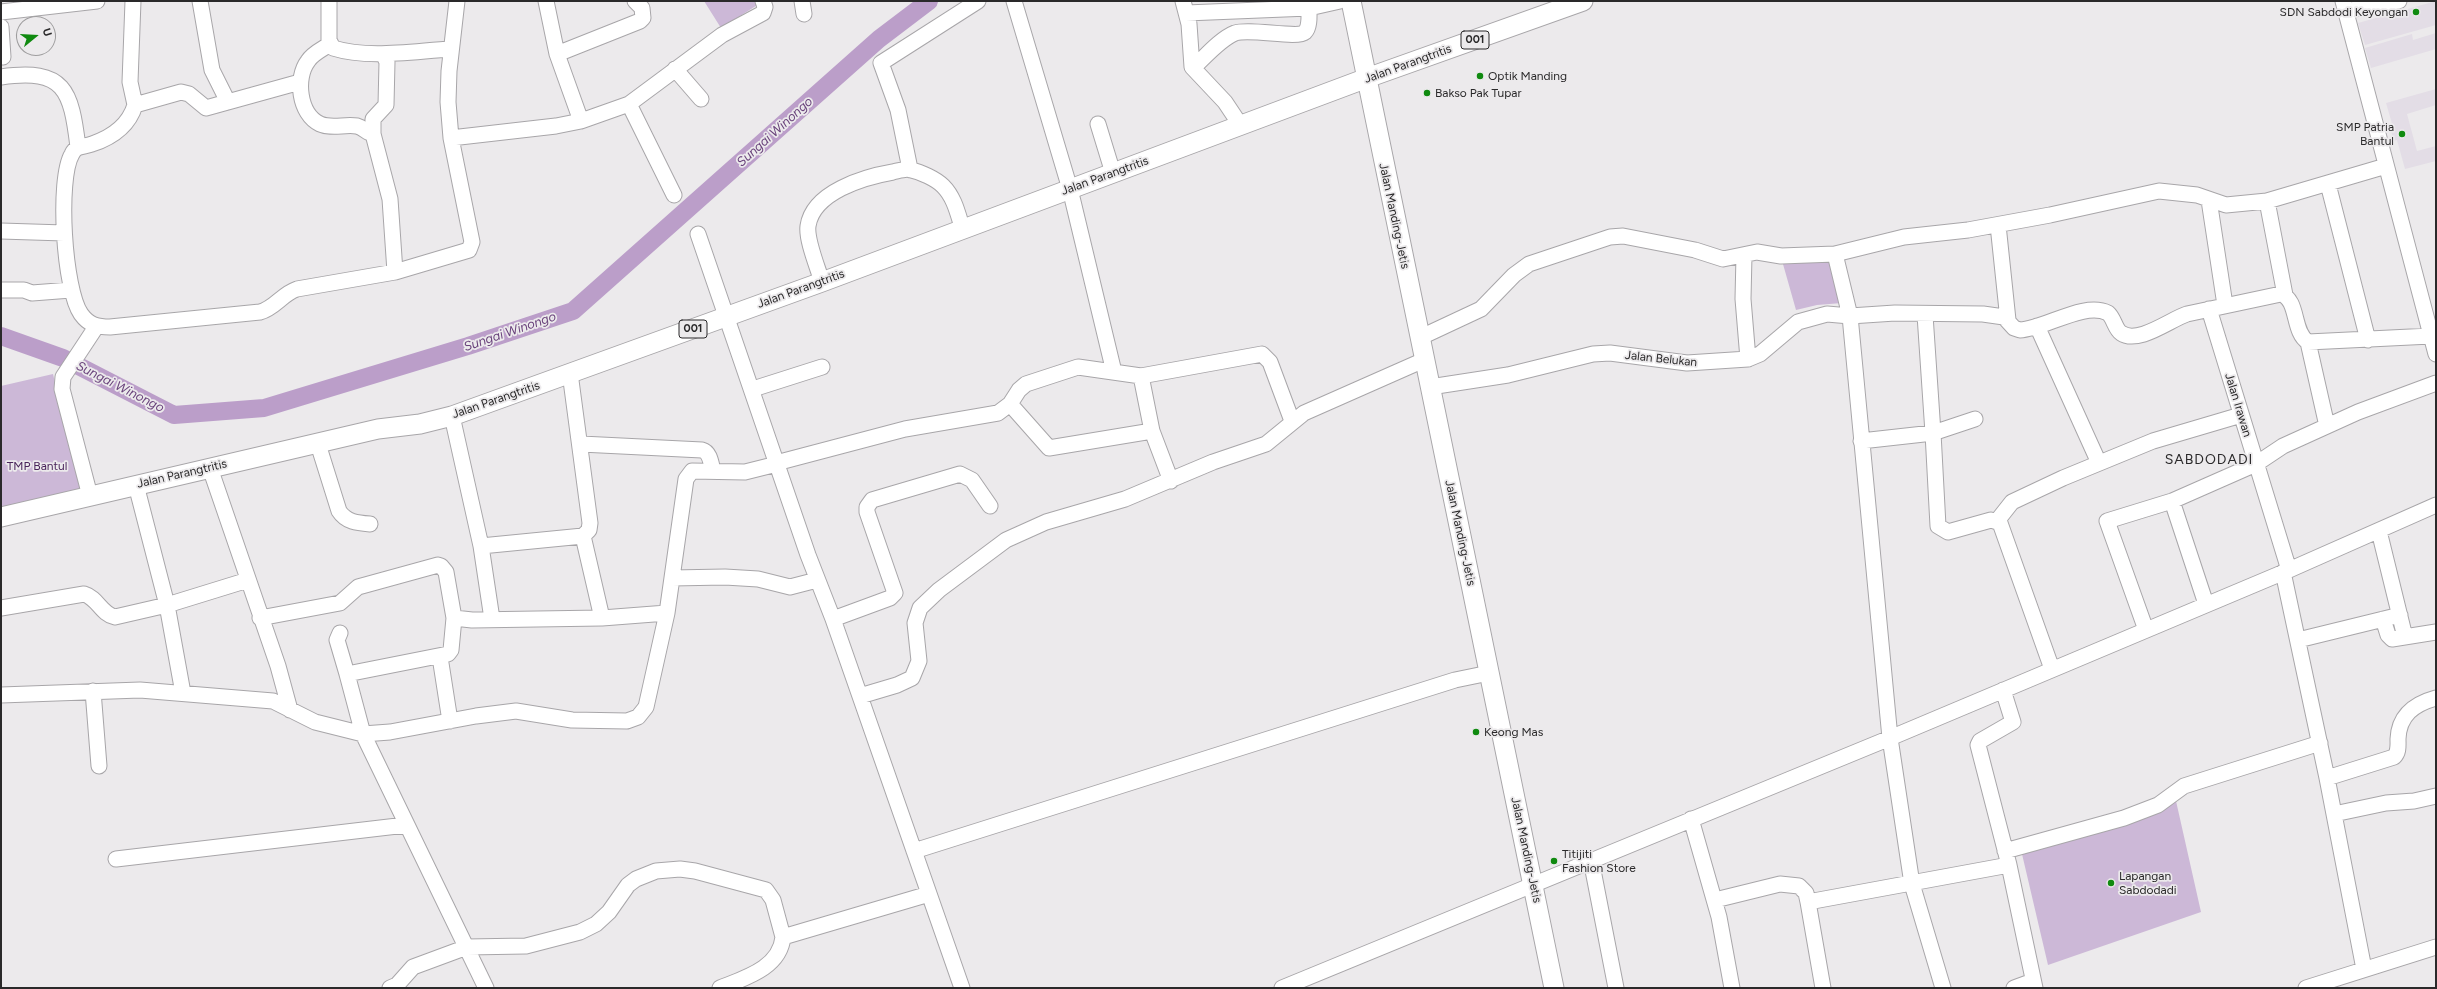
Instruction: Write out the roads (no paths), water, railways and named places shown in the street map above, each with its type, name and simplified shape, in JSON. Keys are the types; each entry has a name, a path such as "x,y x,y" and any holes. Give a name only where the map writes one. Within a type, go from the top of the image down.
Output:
{"main road":[{"name":"Jalan Manding-Jetis","path":"1351,1 1419,338 1534,884 1554,988"},
{"name":"Jalan Parangtritis","path":"1,517 378,429 420,424 452,416 963,230 1367,78 1583,1"}],"street":[{"path":"1,12 97,1"},
{"path":"133,1 130,82 135,105 131,119 103,140 78,147 72,153 68,163 64,234 71,290 81,313 96,327 260,312 272,307 287,293 297,289 395,272 463,254 471,246 471,235 451,138 448,86 457,1"},
{"path":"200,1 212,70 228,102"},
{"path":"329,1 330,44 333,48 354,53 383,54 451,49"},
{"path":"546,1 557,54 581,121"},
{"path":"557,54 640,21 643,18 643,11 635,1"},
{"path":"451,138 544,128 581,121 629,104 722,35 763,13 765,7 763,1"},
{"path":"910,169 898,110 881,63 978,1"},
{"path":"1014,1 1070,189 1114,372"},
{"path":"1241,126 1225,102 1193,68 1184,7 1309,8 1340,1"},
{"path":"2399,1 2344,6 2436,354"},
{"path":"1193,68 1234,34 1253,30 1274,34 1304,32 1309,23 1309,8"},
{"path":"1,27 3,57"},
{"path":"330,44 308,60 300,82 304,102 313,119 326,125 356,126 373,134"},
{"path":"383,54 387,62 386,105 373,119 373,134 390,199 395,272"},
{"path":"676,69 701,99"},
{"path":"1,77 32,74 43,76 58,85 65,93 73,110 78,147"},
{"path":"135,105 182,92 189,94 206,108 300,82"},
{"path":"629,104 674,195"},
{"path":"1098,124 1113,173"},
{"path":"1419,338 1481,308 1514,275 1529,264 1610,237 1623,236 1695,250 1724,259 1757,252 1781,256 1835,254 1899,238 1998,225 2159,191 2197,195 2210,200 2234,205 2268,201 2386,166"},
{"path":"822,282 808,235 808,227 816,208 833,193 876,175 910,169 943,186 952,199 963,230"},
{"path":"2328,184 2368,340"},
{"path":"2210,200 2225,305"},
{"path":"2268,201 2284,295 2289,300 2301,335 2308,342 2326,426"},
{"path":"1998,225 2008,320"},
{"path":"1,231 64,234"},
{"path":"698,234 753,389 776,464 817,580 833,619 962,988"},
{"path":"1835,254 1850,316 1890,738 1912,884 1943,988"},
{"path":"1744,255 1743,299 1748,359"},
{"path":"1,290 24,290 32,293 71,290"},
{"path":"2099,463 2037,326 2062,317 2098,310 2108,313 2118,330 2130,336 2157,330 2178,316 2277,294 2284,295"},
{"name":"Jalan Irawan","path":"2209,309 2256,464 2286,571 2298,640 2320,743 2364,969"},
{"name":"Jalan Belukan","path":"1430,387 1508,375 1593,354 1610,353 1687,363 1748,359 1760,354 1798,322 1827,314 1850,316 1880,314 1983,314 2004,317 2014,328 2020,330 2037,326"},
{"path":"1925,315 1938,526 1948,532 1991,520 1997,521 2001,526 2052,669"},
{"path":"90,496 63,395 63,377 96,327"},
{"path":"2308,342 2431,336"},
{"path":"1,695 93,691 183,693 273,701 315,722 363,734 390,732 516,711 572,720 634,720 643,713 646,707 667,613 686,479 692,471 745,472 905,429 991,415 998,413 1010,404 1015,394 1026,384 1069,369 1084,367 1141,376 1262,354 1270,362 1292,421"},
{"path":"860,696 897,685 912,678 919,661 915,623 920,608 939,590 1001,544 1046,522 1125,499 1171,481 1213,462 1266,444 1276,437 1292,421 1304,413 1424,360"},
{"path":"753,389 822,368"},
{"path":"481,546 583,536 590,527 570,373"},
{"path":"1141,376 1152,431 1171,481"},
{"path":"2146,630 2108,521 2172,501 2256,464 2273,452 2366,408 2436,383"},
{"path":"1010,404 1049,448 1152,431"},
{"path":"1997,521 2012,502 2099,463 2153,441 2241,415"},
{"path":"452,416 481,546 492,620"},
{"path":"1861,441 1933,433 1975,419"},
{"path":"318,444 339,511 343,517 349,520 370,524"},
{"path":"580,444 702,450 709,456 713,471"},
{"path":"210,468 260,618 278,666 290,710"},
{"path":"833,619 890,598 895,593 867,512 867,507 872,500 960,474 972,480 990,506"},
{"path":"136,485 167,605 183,693"},
{"path":"2172,501 2206,604"},
{"path":"1282,988 1890,738 2286,571 2436,505"},
{"path":"2379,531 2405,637"},
{"path":"583,536 602,618"},
{"path":"260,618 340,603 358,587 438,565 441,566 446,572 454,618 451,650 448,654 440,657 347,674"},
{"path":"672,578 725,577 758,579 790,587 817,580"},
{"path":"1,608 84,594 95,599 109,616 115,617 167,605 248,580"},
{"path":"454,618 492,620 602,618 667,613"},
{"path":"2298,640 2400,615"},
{"path":"2383,619 2390,638 2436,632"},
{"path":"340,633 337,640 363,734 486,988"},
{"path":"440,657 450,721"},
{"path":"914,851 1455,680 1489,673"},
{"path":"2003,690 2013,722 1980,741 1978,745 2007,858 2034,984 2014,988"},
{"path":"93,691 99,766"},
{"path":"2327,778 2394,757 2398,749 2399,730 2403,718 2415,706 2436,698"},
{"path":"1808,902 1912,884 2007,858 2158,805 2184,786 2320,743"},
{"path":"2334,814 2386,803 2414,801 2436,796"},
{"path":"1691,819 1715,900 1732,988"},
{"path":"116,859 406,825"},
{"path":"1591,860 1616,988"},
{"path":"390,988 397,985 412,967 467,947 526,946 580,932 596,924 609,912 624,890 636,879 667,869 695,871 766,890 773,900 783,937 780,951 768,965 720,988"},
{"path":"1715,900 1787,884 1796,884 1803,889 1808,902 1823,988"},
{"path":"783,937 929,894"},
{"path":"2306,988 2436,947"}],"waterway":[{"name":"Sungai Winongo","path":"1,336 63,358 174,415 264,408 468,346 573,311 879,39 929,1"}],"place":[{"name":"SDN Sabdodi Keyongan","path":"2416,12"},
{"name":"Optik Manding","path":"1480,76"},
{"name":"Bakso Pak Tupar","path":"1427,93"},
{"name":"SMP Patria Bantul","path":"2402,134"},
{"name":"Keong Mas","path":"1476,732"},
{"name":"Titijiti Fashion Store","path":"1554,861"},
{"name":"Lapangan Sabdodadi","path":"2111,883"}],"district":[{"name":"SABDODADI","path":"2209,460"}],"park label":[{"name":"TMP Bantul","path":"37,466"}]}
